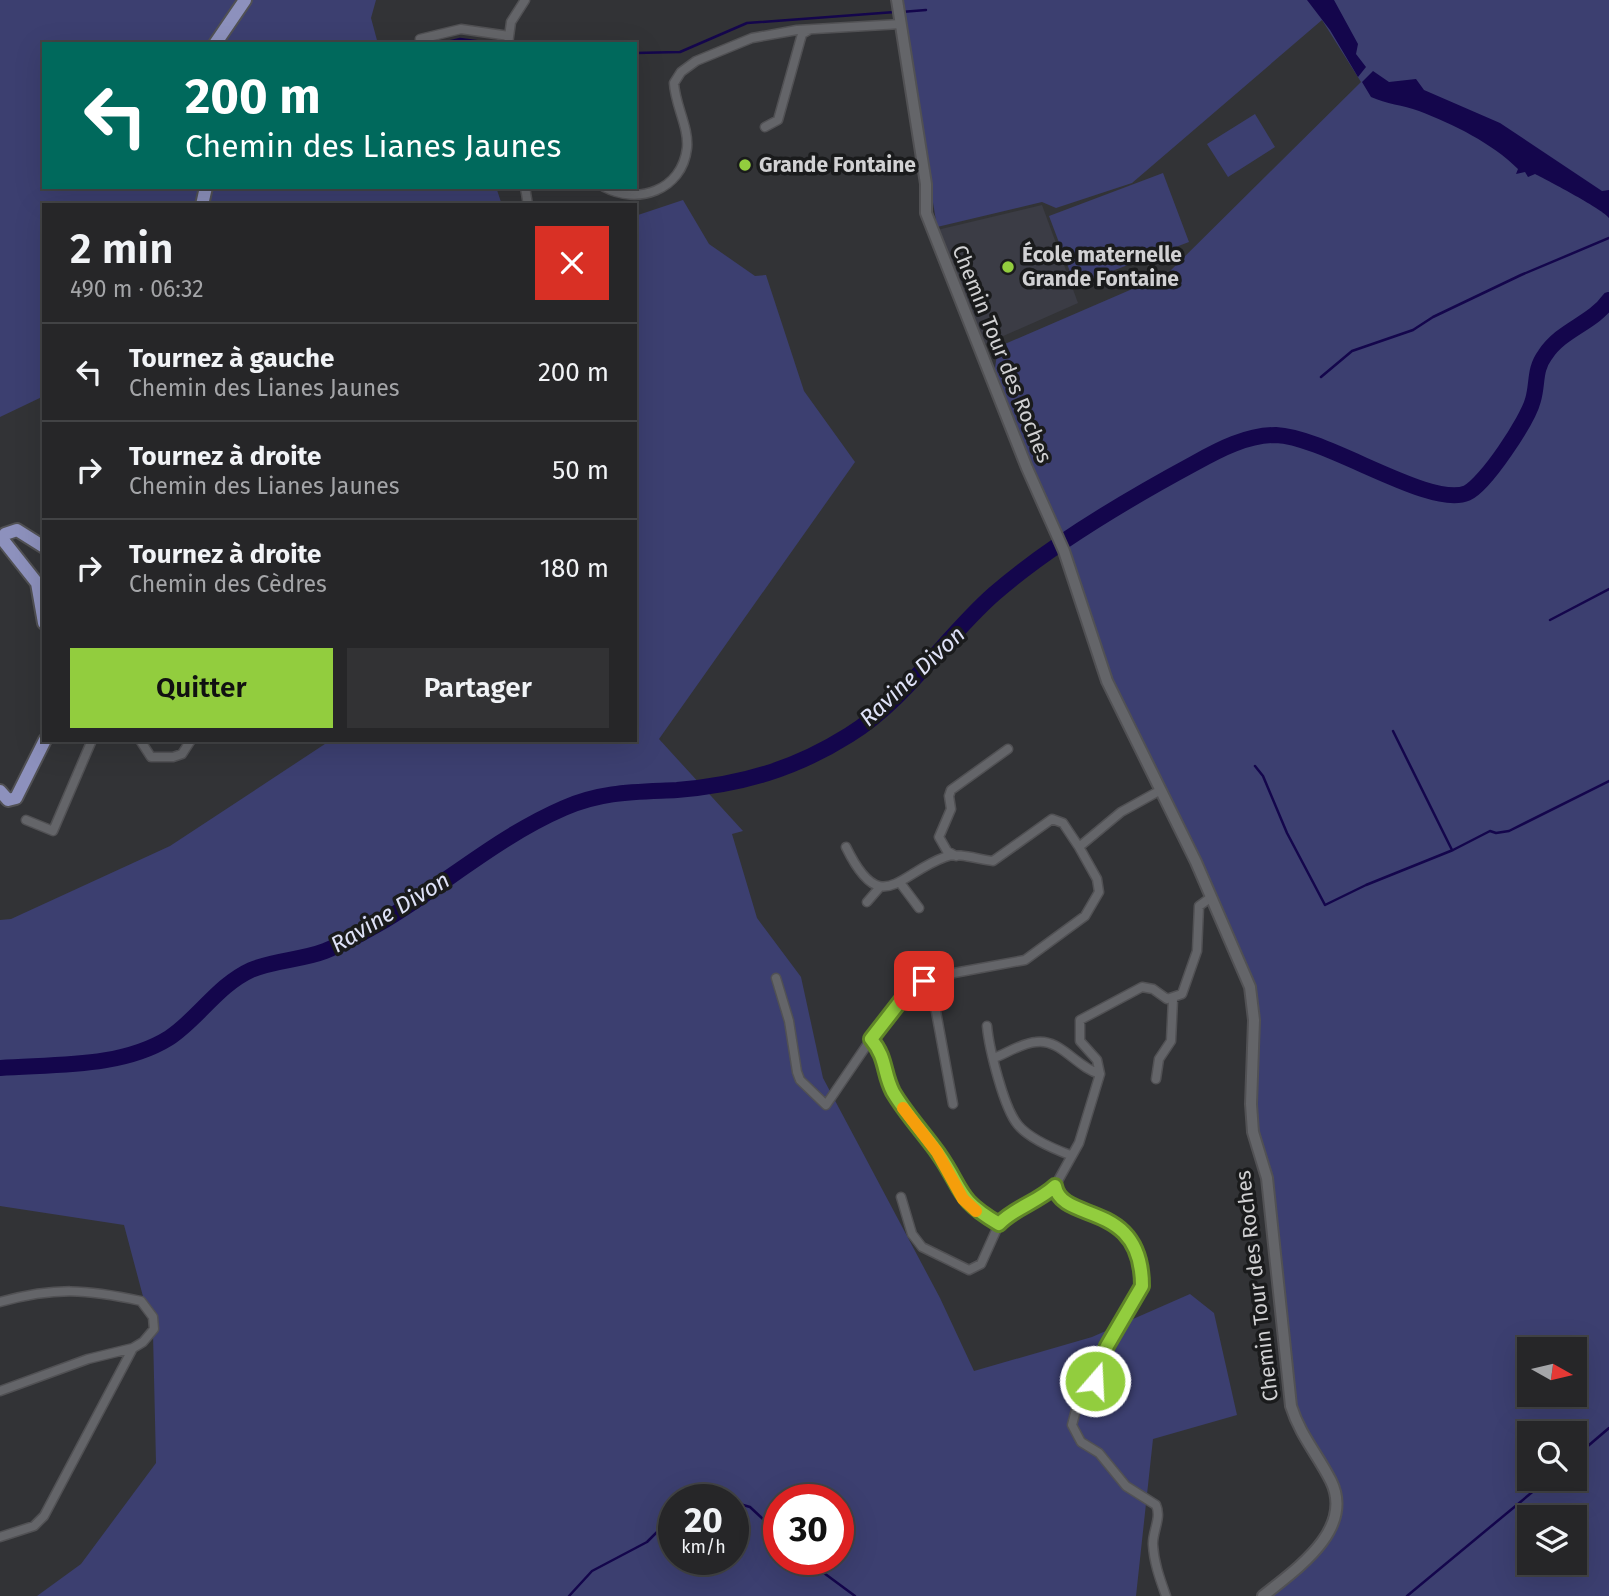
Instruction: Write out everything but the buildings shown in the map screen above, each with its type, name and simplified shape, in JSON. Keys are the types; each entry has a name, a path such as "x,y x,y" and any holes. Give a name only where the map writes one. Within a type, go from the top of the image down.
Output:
{"main road":[{"path":"216,42 245,0"},
{"path":"42,546 17,530 5,534 3,540 37,583 42,612"},
{"path":"0,791 8,800 16,798 44,742"}],"street":[{"path":"420,38 461,29 508,40 511,22 525,0"},
{"name":"Chemin Tour des Roches","path":"897,0 926,184 926,213 1027,468 1064,551 1107,681 1196,862 1245,972 1253,1003 1253,1132 1269,1190 1291,1406 1298,1428 1332,1483 1338,1506 1328,1533 1309,1559 1263,1596"},
{"path":"608,189 620,196 654,193 670,182 681,166 687,148 686,132 674,83 681,72 726,46 752,38 812,29 901,24"},
{"path":"765,127 778,120 802,34 812,29"},
{"path":"26,820 53,831 91,742"},
{"path":"140,742 151,757 162,758 182,754 190,742"},
{"path":"956,856 947,851 939,837 951,809 951,790 1008,748"},
{"path":"1079,847 1121,812 1159,791"},
{"path":"776,978 785,1003 800,1080 825,1105 913,985 930,979 1025,960 1084,916 1099,892 1097,879 1079,847 1063,823 1052,819 993,861 956,856 943,858 901,884 880,887 867,902"},
{"path":"846,847 867,877 880,887"},
{"path":"901,884 919,908"},
{"path":"1173,999 1182,994 1197,951 1199,906 1210,898"},
{"path":"930,979 953,1104"},
{"path":"901,1197 912,1234 922,1247 962,1269 976,1269 981,1264 999,1224 1006,1216 1040,1200 1055,1186 1079,1143 1100,1074 1097,1060 1080,1041 1080,1020 1142,987 1173,999"},
{"path":"1156,1079 1159,1059 1168,1051 1171,1041 1173,999"},
{"path":"987,1026 1011,1115 1018,1127 1070,1155"},
{"path":"871,1039 884,1056 891,1089 937,1152 963,1199 973,1209 999,1224"},
{"path":"994,1058 1029,1043 1045,1042 1087,1070 1100,1074"},
{"path":"1055,1186 1057,1195 1068,1205 1091,1211 1121,1228 1132,1243 1142,1279 1139,1293 1107,1346 1093,1390 1088,1399 1077,1406 1072,1425 1081,1442 1099,1453 1126,1486 1156,1505 1159,1511 1152,1542 1156,1566 1166,1596"},
{"path":"0,1301 50,1292 80,1290 141,1301 153,1317 154,1329 144,1342 133,1348 88,1359 0,1391"},
{"path":"0,1537 34,1525 44,1516 133,1348"}],"shaded area":[{"path":"0,0 376,0 371,18 377,42 42,42 42,189 497,189 501,203 42,203 42,397 0,417"},
{"path":"900,0 1609,0 1609,1596 1263,1596 1328,1533 1337,1497 1298,1428 1277,1251 1253,1132 1250,987 1107,681 994,375 998,347 1167,274 1361,82 1322,20 1132,183 1056,208 1042,202 937,227"},
{"path":"1307,0 1334,0 1358,44 1356,54 1366,67 1358,77 1330,30"},
{"path":"1373,71 1389,82 1416,79 1424,90 1500,123 1602,191 1609,190 1609,218 1587,202 1535,174 1528,177 1525,172 1516,174 1518,169 1508,160 1458,128 1419,111 1371,97 1362,82"},
{"path":"1255,114 1275,147 1228,177 1207,144"},
{"path":"1163,173 1189,242 1075,285 1049,216"},
{"path":"683,200 709,244 755,276 766,275 804,391 855,462 659,739 743,831 732,834 757,918 801,977 823,1078 940,1298 974,1371 1092,1337 1190,1294 1214,1313 1237,1415 1153,1439 1136,1596 37,1596 81,1564 156,1463 153,1334 124,1225 0,1206 0,920 11,919 170,846 328,742 637,742 637,215"},
{"name":"École maternelle Grande Fontaine","path":"1042,205 1078,303 983,345 937,230"}],"waterway":[{"path":"901,12 926,10"},
{"path":"637,53 680,52 747,23 895,12"},
{"path":"447,42 460,39 483,42"},
{"path":"1321,377 1352,351 1413,330 1433,317 1521,275 1609,238"},
{"name":"Ravine Divon","path":"0,1068 87,1063 109,1060 150,1048 179,1030 239,976 260,967 316,954 348,941 407,906 517,832 578,802 620,793 723,784 788,766 829,747 870,721 889,704 976,611 1039,558 1144,491 1234,444 1255,437 1276,435 1297,439 1429,491 1450,495 1467,493 1484,478 1523,422 1533,400 1538,371 1545,355 1560,339 1594,315 1609,300"},
{"path":"1550,620 1609,589"},
{"path":"1393,731 1452,850"},
{"path":"1255,766 1263,776 1287,833 1325,905 1366,885 1453,850 1490,831 1509,831 1609,781"},
{"path":"1587,1447 1609,1428"},
{"path":"1407,1596 1534,1491"},
{"path":"749,1507 763,1519"},
{"path":"569,1596 592,1571 647,1542 658,1531"},
{"path":"827,1575 855,1596"}],"slow traffic":[{"path":"903,1108 945,1164 963,1199 976,1211"}],"place":[{"name":"Grande Fontaine","path":"745,165"},
{"name":"École maternelle Grande Fontaine","path":"1008,267"}],"route":[{"path":"924,981 913,985 871,1039 884,1056 891,1089 945,1164 963,1199 973,1209 999,1224 1006,1216 1040,1200 1055,1186 1057,1195 1072,1208 1091,1211 1121,1228 1132,1243 1142,1286 1107,1346 1095,1381"}]}
